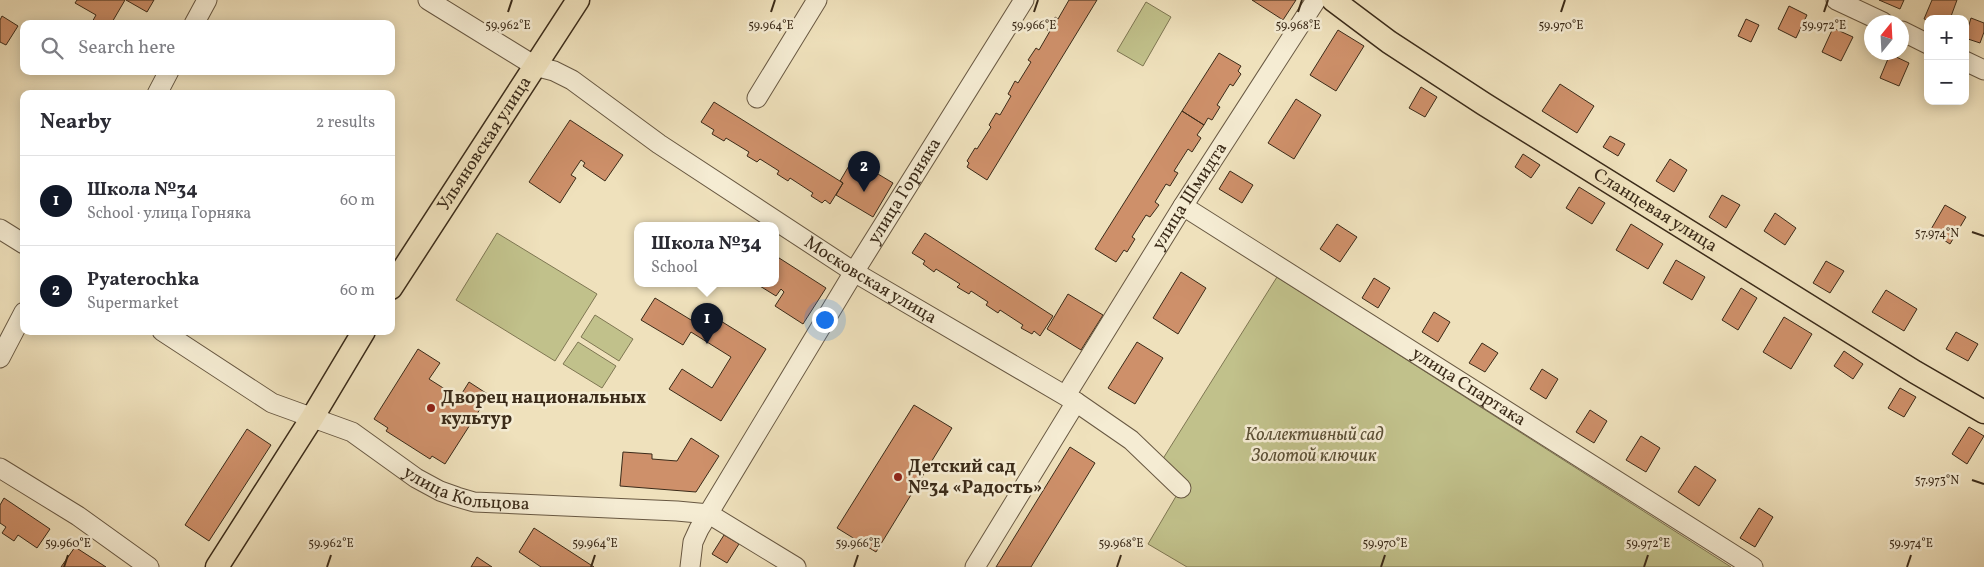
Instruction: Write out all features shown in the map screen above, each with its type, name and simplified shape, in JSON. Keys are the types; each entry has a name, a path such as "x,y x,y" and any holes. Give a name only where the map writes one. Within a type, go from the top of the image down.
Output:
{"main road":[{"name":"Ульяновская улица","path":"395,282 578,0"},
{"name":"Сланцевая улица","path":"1333,0 1389,42 1484,104 1915,372 1984,412"},
{"path":"217,567 312,418 362,335"}],"street":[{"path":"196,20 207,0"},
{"name":"Московская улица","path":"428,0 535,66 554,71 572,80 659,144 778,222"},
{"path":"757,98 817,0"},
{"name":"улица Горняка","path":"690,567 693,542 699,530 854,272 1024,0"},
{"name":"улица Шмидта","path":"975,567 1183,206 1316,0"},
{"path":"1836,0 1869,15"},
{"path":"1909,34 1924,42"},
{"path":"1969,64 1984,70"},
{"path":"158,90 167,75"},
{"name":"улица Спартака","path":"1183,206 1753,567"},
{"name":"Московская улица","path":"779,223 854,272 1071,398 1131,440 1181,488"},
{"path":"0,229 20,242"},
{"path":"0,358 20,320"},
{"name":"улица Кольцова","path":"168,335 272,403 352,432 416,478 440,491 474,502 709,514 796,567"},
{"path":"0,468 78,516 149,567"}],"green space":[{"path":"1146,2 1171,17 1143,66 1117,51"},
{"path":"497,233 597,294 555,361 456,300"},
{"name":"Коллективный сад Золотой ключик","path":"1277,277 1731,567 1187,567 1148,544 1185,481 1159,465"},
{"path":"595,315 633,339 619,361 581,337"},
{"path":"578,342 616,366 602,388 563,364"}],"building":[{"path":"77,0 125,0 113,20 93,20 96,15 75,3"},
{"path":"126,0 154,0 147,12"},
{"path":"1069,0 1097,0 987,180 967,167 969,163 967,161 991,127 989,125 996,113 1000,115 1011,96 1008,94 1015,81 1018,83 1031,62 1028,60 1036,48 1039,50 1050,31 1047,30 1055,17 1058,19"},
{"path":"1252,0 1296,0 1283,20"},
{"path":"1879,0 1904,0 1900,9"},
{"path":"1932,0 1957,0 1951,15 1926,15"},
{"path":"1789,6 1807,15 1796,38 1778,29"},
{"path":"2,16 18,26 6,45 0,42 0,20"},
{"path":"1971,18 1984,23 1984,32 1980,43 1969,39"},
{"path":"1746,19 1759,25 1751,42 1738,36"},
{"path":"1833,28 1853,37 1841,61 1822,52"},
{"path":"1338,30 1364,46 1336,91 1310,75"},
{"path":"1219,53 1241,66 1238,71 1241,74 1233,86 1230,84 1217,105 1220,107 1212,120 1208,118 1204,125 1182,111"},
{"path":"1888,60 1903,60 1909,63 1899,86 1880,78"},
{"path":"1560,84 1594,106 1577,133 1542,111"},
{"path":"1421,87 1437,97 1425,117 1409,108"},
{"path":"1296,99 1321,115 1294,159 1268,143"},
{"path":"714,102 843,183 830,204 825,200 822,203 811,196 813,193 790,178 788,181 777,174 779,171 760,159 757,162 747,156 749,152 726,138 724,141 712,134 714,130 701,122"},
{"path":"1182,111 1204,125 1197,135 1201,138 1192,152 1188,149 1174,171 1178,173 1170,186 1166,184 1155,202 1159,205 1150,217 1146,215 1132,237 1135,239 1127,252 1124,250 1116,262 1095,249"},
{"path":"570,120 623,155 605,181 583,166 585,163 581,160 571,175 576,178 560,203 529,182"},
{"path":"1610,136 1625,144 1618,156 1603,147"},
{"path":"1523,154 1540,165 1531,178 1515,167"},
{"path":"853,159 893,183 873,217 836,195 843,183 840,181"},
{"path":"1670,159 1687,170 1674,192 1656,181"},
{"path":"1230,171 1253,185 1242,203 1219,189"},
{"path":"1579,187 1605,203 1592,224 1566,208"},
{"path":"1722,195 1740,205 1726,228 1709,217"},
{"path":"1945,205 1966,217 1950,244 1930,231"},
{"path":"1775,213 1796,228 1785,245 1764,231"},
{"path":"1337,224 1357,237 1340,262 1320,249"},
{"path":"1631,224 1663,244 1648,269 1616,250"},
{"path":"925,233 1053,316 1040,336 1034,331 1032,334 1021,328 1023,325 1000,310 998,313 986,305 988,302 971,291 969,294 957,287 960,284 936,269 934,272 923,264 925,261 912,253"},
{"path":"779,258 826,288 803,324 775,306 784,292 781,289 776,296 761,287 779,287"},
{"path":"1676,260 1705,277 1692,300 1663,283"},
{"path":"1826,261 1844,271 1830,293 1813,283"},
{"path":"1181,272 1206,288 1178,334 1153,318"},
{"path":"1374,278 1390,288 1378,308 1362,298"},
{"path":"1741,288 1757,298 1738,330 1722,320"},
{"path":"1886,290 1917,309 1904,331 1872,312"},
{"path":"1068,294 1103,315 1081,350 1047,329"},
{"path":"655,298 696,323 703,310 766,349 721,421 669,389 682,369 712,388 731,357 691,332 683,345 641,320"},
{"path":"1434,312 1450,322 1438,342 1422,332"},
{"path":"1784,317 1812,334 1791,369 1763,352"},
{"path":"1956,332 1978,344 1968,361 1946,349"},
{"path":"1137,342 1163,358 1135,404 1108,388"},
{"path":"1482,343 1498,353 1485,372 1469,363"},
{"name":"Дворец национальных культур","path":"418,349 440,363 429,379 459,398 469,382 489,395 445,464 432,456 430,459 386,431 388,428 374,419"},
{"path":"1844,351 1863,364 1853,379 1834,366"},
{"path":"1542,369 1558,379 1546,399 1530,389"},
{"path":"1900,388 1916,397 1904,417 1888,408"},
{"path":"914,405 952,428 876,552 837,528"},
{"path":"1590,410 1607,421 1594,443 1576,432"},
{"path":"1969,427 1984,436 1967,464 1952,454"},
{"path":"247,429 271,445 209,541 185,525"},
{"path":"1641,436 1660,448 1646,472 1626,460"},
{"path":"691,438 719,456 696,492 620,486 623,452 652,454 652,459 677,461"},
{"path":"1070,447 1095,463 1031,567 996,567"},
{"path":"1695,466 1716,480 1699,506 1678,492"},
{"path":"4,498 50,529 37,548 18,535 14,541 2,533 6,527 0,523 0,505"},
{"path":"1759,508 1773,517 1755,547 1740,538"},
{"path":"534,528 594,567 541,567 519,552"},
{"path":"724,535 739,544 727,563 712,554"},
{"path":"75,547 106,567 61,567"},
{"path":"477,557 492,567 471,567"}],"place":[{"name":"Pyaterochka","path":"864,192"},
{"name":"Школа №34","path":"707,344"},
{"name":"Дворец национальных культур","path":"431,408"},
{"name":"Детский сад №34 «Радость»","path":"898,477"}]}
